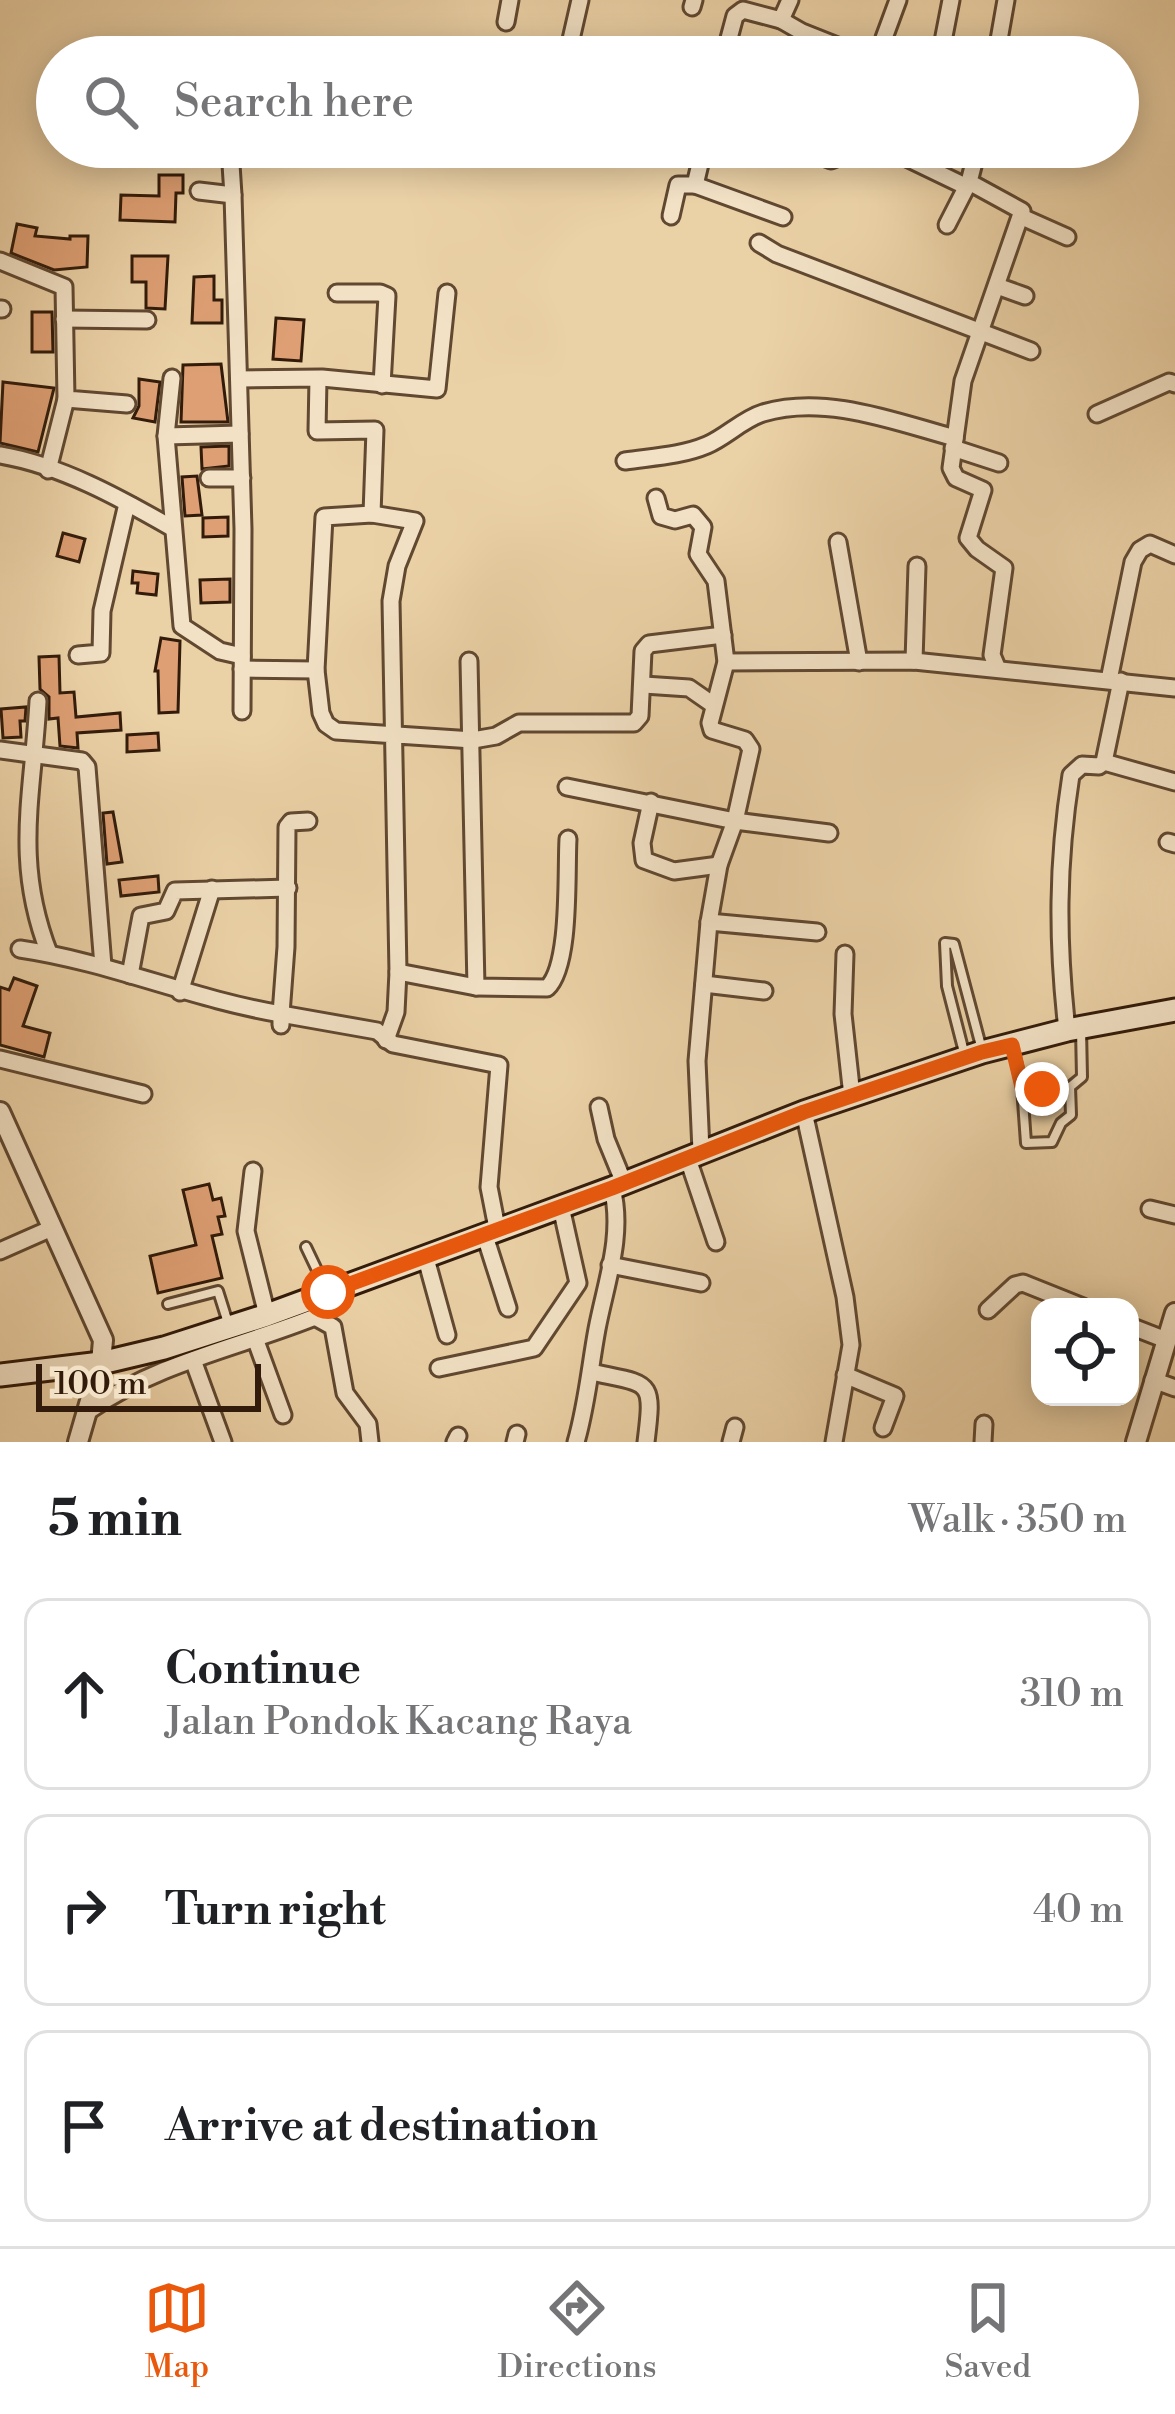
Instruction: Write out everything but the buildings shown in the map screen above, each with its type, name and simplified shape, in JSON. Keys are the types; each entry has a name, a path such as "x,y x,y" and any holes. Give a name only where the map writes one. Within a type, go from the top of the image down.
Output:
{"main road":[{"path":"0,1375 101,1363 230,1327 562,1207 804,1112 974,1054 1175,1010"}],"street":[{"path":"506,22 510,0"},
{"path":"572,36 580,0"},
{"path":"781,20 790,0"},
{"path":"885,36 898,0"},
{"path":"944,36 951,0"},
{"path":"1000,36 1006,0"},
{"path":"730,36 735,16 743,10 781,20 812,36"},
{"path":"231,168 242,478 242,711"},
{"path":"694,185 698,168"},
{"path":"931,168 1017,206 1022,218 963,381 952,473 982,490 968,538 1004,568 992,655 997,667"},
{"path":"947,225 972,168"},
{"path":"671,216 678,185 694,185 783,217"},
{"path":"199,191 233,195"},
{"path":"1022,218 1067,238"},
{"path":"759,243 1031,351"},
{"path":"0,261 64,287 66,399 48,470"},
{"path":"997,286 1024,296"},
{"path":"337,293 387,296 382,385"},
{"path":"239,380 318,379 437,389 447,293"},
{"path":"64,319 147,320"},
{"path":"172,378 166,436 182,626 242,662 316,670"},
{"path":"318,379 317,431 375,430 372,514"},
{"path":"1097,414 1169,382 1175,384"},
{"path":"66,399 127,404"},
{"path":"625,461 679,454 708,445 762,413 808,407 860,412 999,463"},
{"path":"166,436 241,434"},
{"path":"0,455 25,459 172,528"},
{"path":"209,478 242,478"},
{"path":"656,498 661,516 674,520 693,515 703,526 698,554 716,581 726,662 712,704 712,730 745,740 751,749 735,821 719,865 709,922 697,1060 694,1153 716,1242"},
{"path":"78,655 101,653 109,574 126,508 132,506"},
{"path":"386,1040 396,1012 398,972 396,734 391,602 397,566 415,521 372,514 324,517 316,670 326,724 347,734 396,734 473,740 496,736 519,723 634,723 640,716 644,685 643,651 649,644 723,635"},
{"path":"838,542 859,662"},
{"path":"1074,1029 1058,899 1060,847 1075,769 1099,766 1103,761 1133,562 1150,544 1175,555"},
{"path":"914,662 917,566"},
{"path":"469,661 476,987"},
{"path":"726,662 914,662 1175,688"},
{"path":"644,685 689,688 712,704"},
{"path":"38,701 26,816 27,852 32,898 49,953"},
{"path":"0,750 82,761 86,767 103,966"},
{"path":"1103,761 1175,782"},
{"path":"567,787 735,821 829,833"},
{"path":"651,802 642,843 644,860 674,871 719,865"},
{"path":"281,1020 287,827 291,822 308,821"},
{"path":"398,972 476,987 547,988 558,978 568,839"},
{"path":"130,975 141,916 166,911 180,889 288,888"},
{"path":"180,992 212,889"},
{"path":"709,922 817,932"},
{"path":"20,949 103,966 281,1020 377,1031 386,1040 499,1065 490,1231 508,1308"},
{"path":"845,955 843,1014 852,1096"},
{"path":"704,984 764,991"},
{"path":"0,1059 143,1094"},
{"path":"576,1442 619,1215 618,1185 598,1107"},
{"path":"0,1112 103,1340 90,1410 78,1442"},
{"path":"804,1112 845,1297 851,1345 834,1442"},
{"path":"253,1171 246,1231 267,1315"},
{"path":"440,1368 523,1354 543,1338 578,1282 562,1207"},
{"path":"1150,1209 1175,1215"},
{"path":"0,1251 52,1228"},
{"path":"425,1255 447,1335"},
{"path":"610,1265 701,1283"},
{"path":"988,1310 1022,1283 1060,1298"},
{"path":"1136,1442 1175,1313"},
{"path":"90,1410 145,1376 315,1317 333,1327 345,1393 368,1424 370,1442"},
{"path":"1139,1330 1166,1340"},
{"path":"256,1341 283,1415"},
{"path":"194,1360 224,1442"},
{"path":"592,1372 648,1388 646,1442"},
{"path":"845,1375 895,1396 884,1428"},
{"path":"1153,1380 1175,1388"},
{"path":"983,1442 984,1424"}],"lane":[{"path":"945,943 954,944 974,1054 947,986 945,943"},
{"path":"1022,1087 1070,1087 1082,1077 1074,1029"},
{"path":"1012,1045 1022,1087 1026,1142 1052,1142 1071,1115 1070,1087"},
{"path":"306,1247 328,1292"},
{"path":"168,1304 218,1291 230,1327"}],"route":[{"path":"328,1292 804,1112 982,1052 1012,1045 1022,1087 1042,1089"}]}
